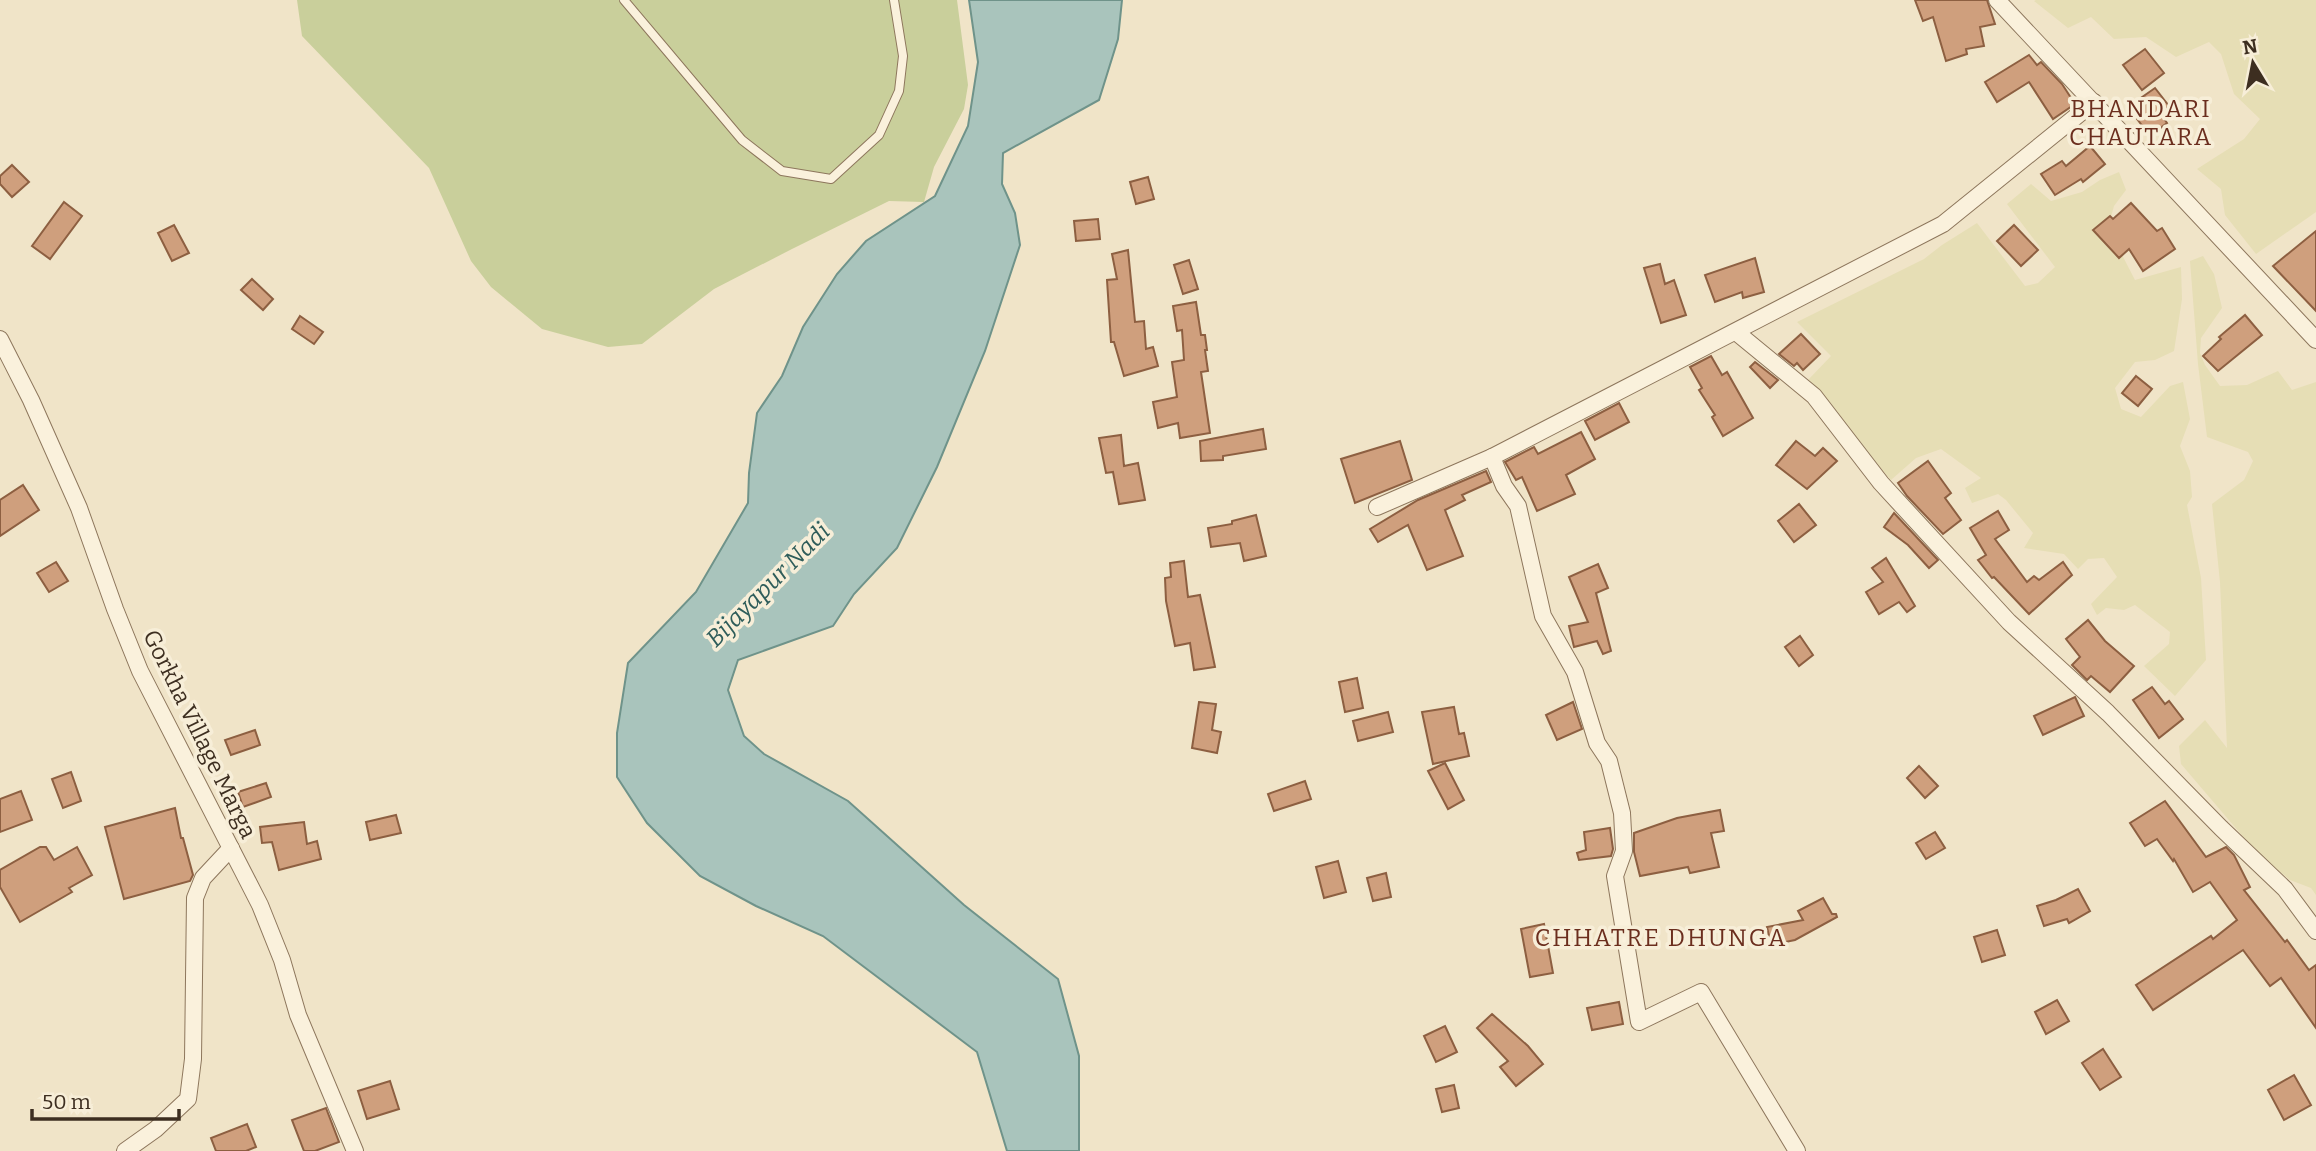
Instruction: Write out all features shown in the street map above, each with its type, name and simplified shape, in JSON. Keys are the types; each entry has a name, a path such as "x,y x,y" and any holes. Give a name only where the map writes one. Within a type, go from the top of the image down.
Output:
{"street":[{"path":"1997,0 2316,340"},
{"path":"1377,507 1492,457 1943,224 2094,102"},
{"path":"1736,332 1814,396 1881,483 2009,622 2108,713 2285,889 2316,931"},
{"name":"Gorkha Village Marga","path":"0,339 31,400 79,508 140,671 232,848 264,916 282,960 298,1015 355,1151"},
{"path":"1492,457 1504,486 1518,506 1543,616 1575,672 1597,743 1609,761 1623,825 1624,851 1615,876 1639,1022 1701,992 1797,1151"},
{"path":"125,1151 156,1129 188,1099 193,1059 195,898 203,878 232,848"}],"lane":[{"path":"624,0 742,140 782,171 831,179 879,135 900,91 903,56 894,0"}],"shaded area":[{"path":"2316,0 2316,212 2256,254 2225,215 2221,189 2197,169 2244,139 2260,119 2234,94 2221,54 2209,42 2176,57 2146,37 2114,39 2091,17 2068,28 2034,1"},
{"path":"2119,172 2126,190 2114,206 2109,224 2135,280 2181,267 2182,299 2174,351 2155,360 2135,362 2115,388 2121,409 2141,417 2170,386 2183,382 2190,419 2180,446 2190,471 2192,497 2187,505 2201,578 2206,660 2175,696 2144,666 2169,644 2170,632 2135,605 2124,610 2106,608 2097,615 2091,604 2117,577 2104,558 2088,559 2078,569 2064,554 2024,548 2033,533 2006,500 1998,494 1972,503 1965,488 1981,478 1941,449 1916,458 1891,480 1839,424 1808,380 1831,356 1797,322 1924,259 1977,223 2025,286 2038,283 2055,267 2007,204 2031,184 2051,201 2082,192"},
{"path":"2203,256 2214,274 2222,308 2201,338 2200,353 2220,386 2247,385 2278,371 2292,390 2316,382 2316,895 2311,888 2290,880 2257,853 2181,764 2179,746 2205,720 2227,748 2220,582 2212,504 2244,480 2253,461 2248,452 2207,437 2190,261"}],"green space":[{"path":"297,0 957,0 968,85 964,109 934,167 924,202 889,201 714,289 642,344 608,347 542,329 491,287 471,261 429,168 302,36"}],"water":[{"name":"Bijayapur Nadi","path":"969,0 1122,0 1118,39 1099,100 1003,153 1002,184 1015,213 1020,245 985,351 937,467 897,548 854,594 833,626 738,660 728,690 744,736 764,754 848,801 964,905 1058,979 1079,1056 1079,1151 1007,1151 977,1052 823,936 756,906 700,876 647,823 617,777 617,733 628,663 696,592 748,503 757,413 782,376 803,327 837,274 866,241 935,196 968,126 978,62"}],"building":[{"path":"1915,0 1987,0 1995,24 1980,27 1984,46 1966,49 1967,54 1946,61 1933,17 1923,21"},
{"path":"2145,49 2164,73 2142,90 2123,65"},
{"path":"2029,55 2037,65 2041,62 2062,84 2075,104 2053,119 2029,82 1997,102 1985,82"},
{"path":"2155,88 2169,106 2160,113 2167,123 2150,136 2128,107"},
{"path":"2090,146 2105,164 2083,182 2081,179 2055,195 2041,174 2062,161 2066,166"},
{"path":"12,165 29,182 12,197 0,184 0,176"},
{"path":"1148,177 1154,199 1136,204 1130,182"},
{"path":"64,202 82,216 50,259 32,246"},
{"path":"2131,203 2157,231 2162,228 2175,249 2143,271 2129,249 2119,258 2093,230 2110,216 2113,219"},
{"path":"1098,219 1100,239 1076,241 1074,221"},
{"path":"174,225 189,253 172,261 158,233"},
{"path":"2014,225 2038,250 2021,266 1997,241"},
{"path":"2316,231 2316,311 2273,266"},
{"path":"1128,250 1135,322 1144,321 1146,349 1153,347 1158,366 1124,376 1114,342 1111,342 1107,280 1117,279 1112,254"},
{"path":"1755,258 1764,292 1743,298 1742,292 1715,302 1705,275"},
{"path":"1189,260 1198,289 1183,294 1174,265"},
{"path":"1660,264 1665,284 1674,280 1686,315 1661,323 1644,268"},
{"path":"252,279 273,299 263,310 241,290"},
{"path":"1196,302 1201,335 1205,335 1207,350 1208,371 1201,372 1210,433 1180,438 1178,423 1158,428 1153,402 1177,397 1172,362 1184,360 1182,330 1177,331 1173,306"},
{"path":"2245,315 2262,335 2218,371 2203,356 2221,339 2219,337"},
{"path":"300,316 323,332 314,344 292,329"},
{"path":"1801,334 1820,354 1803,370 1797,363 1794,366 1779,354"},
{"path":"1711,356 1722,375 1727,372 1753,418 1723,436 1690,367"},
{"path":"1755,362 1778,380 1770,388 1750,367"},
{"path":"2136,376 2152,389 2138,406 2122,393"},
{"path":"1619,403 1629,422 1595,440 1585,421"},
{"path":"1263,429 1266,449 1223,456 1223,460 1201,461 1200,441"},
{"path":"1581,432 1595,459 1566,475 1575,494 1537,511 1522,477 1516,480 1505,462 1534,447 1538,454"},
{"path":"1121,435 1124,466 1138,463 1145,500 1119,504 1113,472 1106,473 1099,438"},
{"path":"1400,441 1412,480 1355,503 1341,459"},
{"path":"1796,441 1815,456 1823,448 1837,461 1807,489 1776,465"},
{"path":"1928,461 1951,493 1945,498 1961,520 1943,534 1898,483"},
{"path":"1486,471 1491,482 1462,495 1465,500 1445,510 1463,556 1427,570 1408,525 1378,542 1370,529 1418,500"},
{"path":"23,485 39,510 0,536 0,500"},
{"path":"1799,504 1816,525 1794,542 1778,521"},
{"path":"1998,511 2009,530 1995,539 2027,582 2034,576 2039,580 2063,562 2072,575 2029,614 1994,577 1992,578 1978,560 1986,555 1970,528"},
{"path":"1894,513 1938,560 1929,568 1908,545 1884,527"},
{"path":"1256,515 1266,556 1244,561 1240,543 1211,547 1208,528 1232,524 1232,521"},
{"path":"1886,558 1915,606 1907,612 1899,602 1879,614 1866,592 1883,582 1872,568"},
{"path":"1184,561 1188,597 1200,595 1215,667 1194,670 1190,643 1175,646 1166,601 1165,578 1171,577 1170,563"},
{"path":"56,562 68,581 49,592 37,573"},
{"path":"1598,564 1608,588 1596,593 1611,651 1603,654 1597,641 1574,647 1569,626 1588,622 1569,577"},
{"path":"2088,620 2105,641 2134,666 2110,692 2091,676 2087,680 2072,665 2080,657 2066,639"},
{"path":"1800,636 1813,655 1799,666 1785,647"},
{"path":"1357,678 1363,708 1345,712 1339,682"},
{"path":"2152,687 2165,704 2169,701 2183,719 2159,738 2133,700"},
{"path":"2075,697 2084,716 2043,735 2034,716"},
{"path":"1199,702 1216,704 1212,730 1221,732 1217,753 1192,748"},
{"path":"1573,702 1582,729 1557,740 1546,715"},
{"path":"1454,707 1459,734 1464,733 1469,756 1433,764 1422,712"},
{"path":"1388,712 1393,732 1358,741 1353,721"},
{"path":"255,730 260,745 231,755 225,740"},
{"path":"1445,763 1464,800 1448,809 1428,771"},
{"path":"1919,766 1938,786 1925,798 1907,778"},
{"path":"71,772 81,801 63,808 52,779"},
{"path":"1305,781 1311,799 1274,811 1268,794"},
{"path":"266,783 271,797 243,807 238,792"},
{"path":"21,791 32,820 0,832 0,799"},
{"path":"2165,801 2206,857 2226,847 2234,855 2250,887 2244,890 2309,970 2316,965 2316,1028 2281,978 2270,986 2243,950 2153,1010 2136,985 2211,936 2213,939 2237,920 2210,882 2193,892 2174,859 2173,861 2157,839 2145,846 2130,823"},
{"path":"175,808 193,875 190,881 124,899 105,827"},
{"path":"1720,810 1724,831 1711,833 1719,867 1690,873 1688,867 1640,876 1634,852 1634,833 1677,818"},
{"path":"396,815 401,833 370,840 366,822"},
{"path":"304,822 307,844 317,841 321,859 279,870 272,842 262,843 260,827"},
{"path":"1610,828 1613,849 1611,856 1579,860 1577,853 1586,850 1584,832"},
{"path":"1935,832 1945,848 1926,859 1916,843"},
{"path":"40,847 46,847 54,860 77,847 92,875 69,888 72,892 20,922 0,887 0,870"},
{"path":"1338,861 1346,892 1324,898 1316,867"},
{"path":"1386,873 1391,897 1373,901 1367,878"},
{"path":"2078,889 2090,911 2069,923 2067,919 2044,926 2037,906"},
{"path":"1823,898 1832,914 1837,917 1795,940 1771,945 1767,927 1803,920 1798,911"},
{"path":"1544,924 1553,973 1530,977 1521,929"},
{"path":"1997,930 2005,955 1982,962 1974,937"},
{"path":"2057,1000 2069,1021 2046,1034 2035,1012"},
{"path":"1619,1002 1623,1024 1592,1030 1587,1008"},
{"path":"1492,1014 1528,1046 1543,1064 1516,1086 1500,1067 1508,1061 1477,1028"},
{"path":"1445,1026 1457,1052 1436,1062 1424,1036"},
{"path":"2103,1049 2121,1077 2100,1090 2082,1063"},
{"path":"2294,1075 2311,1105 2284,1120 2268,1090"},
{"path":"390,1081 399,1109 367,1119 358,1091"},
{"path":"1454,1085 1459,1108 1442,1112 1436,1089"},
{"path":"326,1108 339,1142 315,1151 304,1151 292,1120"},
{"path":"247,1124 256,1147 246,1151 216,1151 211,1138"}],"district":[{"name":"BHANDARI CHAUTARA","path":"2141,123"},
{"name":"CHHATRE DHUNGA","path":"1661,938"}]}
